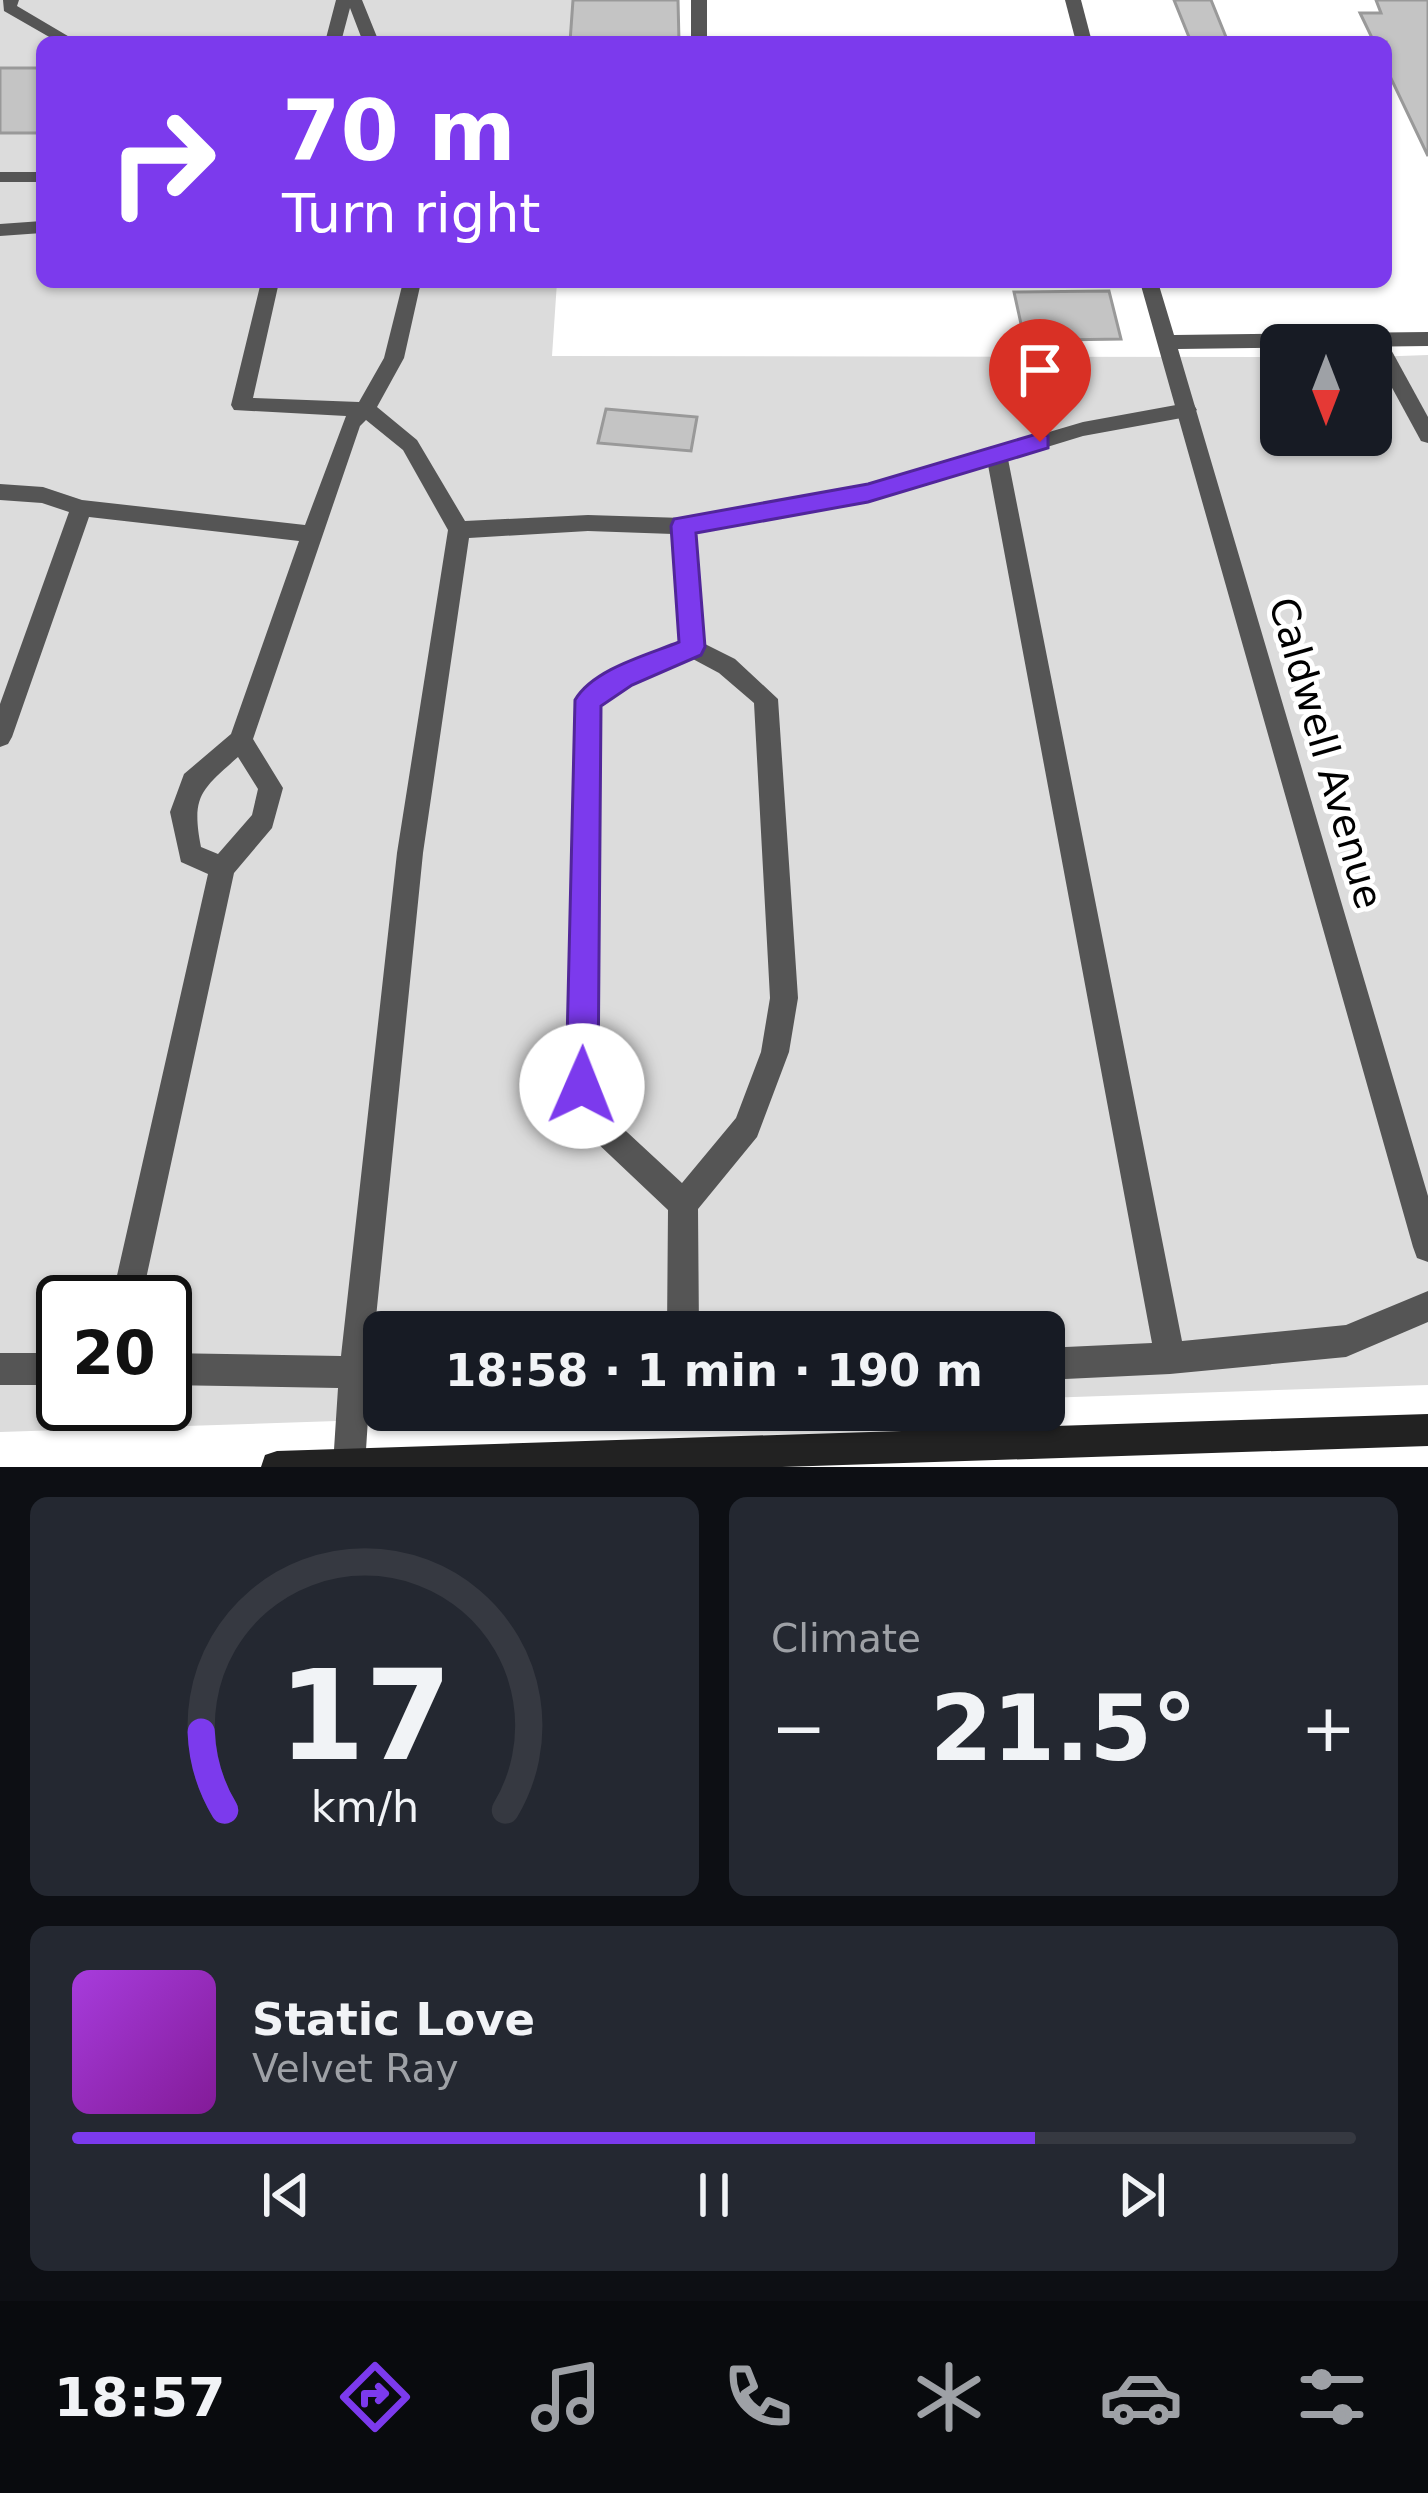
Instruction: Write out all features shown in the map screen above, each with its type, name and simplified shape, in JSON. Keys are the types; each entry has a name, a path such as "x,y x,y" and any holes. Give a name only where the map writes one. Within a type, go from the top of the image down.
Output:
{"main road":[{"path":"277,1467 1428,1430"}],"street":[{"path":"11,0 9,8 59,36"},
{"path":"335,36 344,0"},
{"path":"354,0 369,36"},
{"path":"699,0 699,36"},
{"path":"1072,0 1082,36"},
{"path":"0,177 36,177"},
{"path":"0,230 36,227"},
{"path":"269,288 241,405 366,410 410,445 459,530 410,854 375,1311"},
{"path":"222,868 190,854 182,812 193,782 241,740 351,423 382,389 409,311 411,288"},
{"name":"Caldwell Avenue","path":"1151,288 1428,1246"},
{"path":"1392,340 1428,340"},
{"path":"1167,342 1260,341"},
{"path":"1392,370 1428,436"},
{"path":"459,530 588,524 683,526 868,493 1083,429 1187,410"},
{"path":"998,455 1170,1358"},
{"path":"0,492 43,495 81,508 311,534"},
{"path":"0,736 81,508"},
{"path":"683,526 692,647"},
{"path":"683,1204 604,1130 582,1086 588,700 622,678 692,647"},
{"path":"682,1311 683,1204 746,1127 775,1052 784,998 766,699 728,667 692,647"},
{"path":"132,1275 222,868 263,820 271,788 241,740"},
{"path":"1065,1363 1346,1341 1428,1306"},
{"path":"0,1370 36,1369"},
{"path":"192,1369 363,1372"},
{"path":"349,1465 363,1403"}],"shaded area":[{"path":"0,0 578,0 575,36 36,36 36,288 557,288 552,356 1260,357 1260,456 1392,456 1392,356 1428,355 1428,1385 1065,1397 1065,1311 363,1311 363,1420 192,1426 192,1275 36,1275 36,1431 0,1432"}],"building":[{"path":"573,0 678,0 679,36 570,36"},
{"path":"1174,0 1211,0 1226,36 1189,36"},
{"path":"1376,0 1428,0 1428,156 1392,81 1392,36 1371,36 1360,13 1381,13"},
{"path":"0,68 36,68 36,133 0,133"},
{"path":"1109,291 1121,339 1058,340 1056,333 1023,333 1014,292"},
{"path":"606,409 697,417 691,451 598,443"}],"route":[{"path":"582,1086 588,700 622,678 692,647 683,526 868,493 1040,442"}]}
